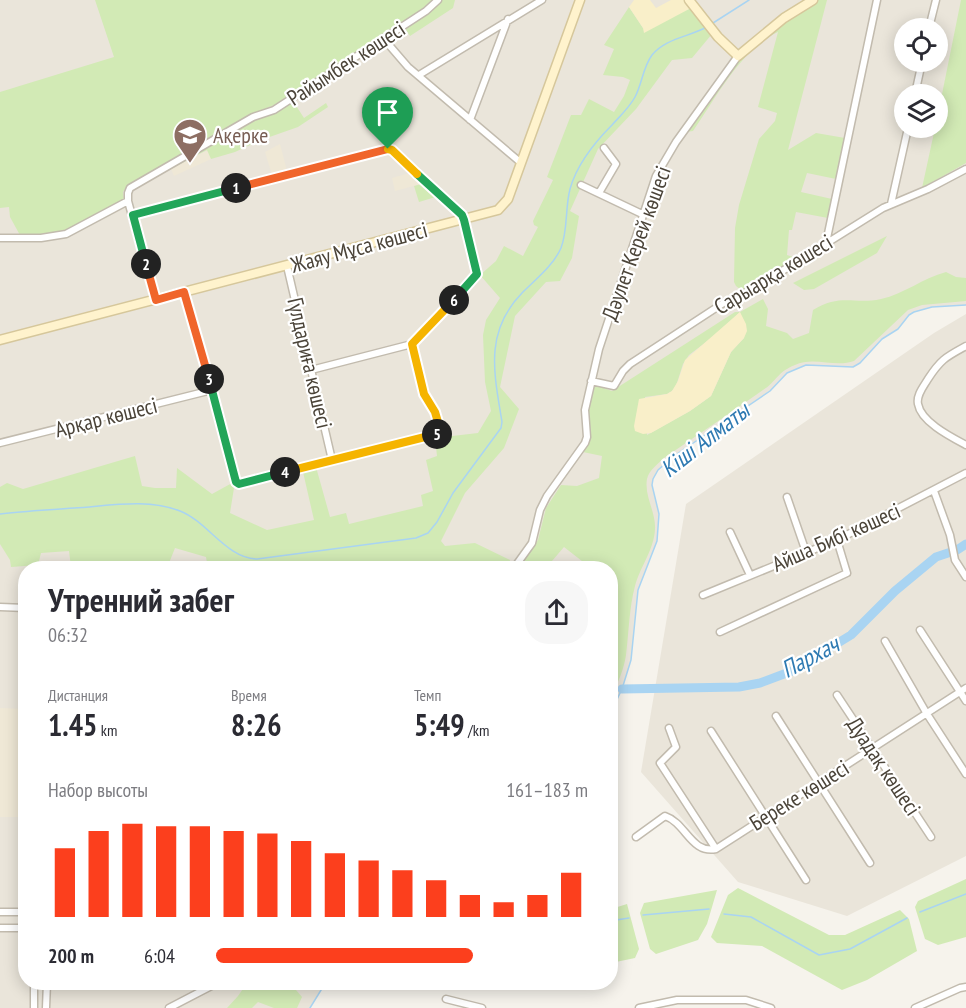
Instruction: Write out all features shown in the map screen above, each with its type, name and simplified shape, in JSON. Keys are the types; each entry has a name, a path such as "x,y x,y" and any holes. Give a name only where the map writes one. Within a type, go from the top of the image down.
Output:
{"street":[{"name":"Райымбек көшесі","path":"0,238 66,234 128,201 129,190 138,182 253,117 274,110 426,11 438,0"},
{"path":"419,75 542,0"},
{"name":"Жаяу Мұса көшесі","path":"0,340 495,212 503,206 580,0"},
{"path":"689,0 718,37 738,56"},
{"name":"Дәулет Керей көшесі","path":"519,561 532,543 540,510 547,496 585,443 587,437 585,410 599,349 642,214 663,163 738,56 777,23 813,0"},
{"path":"826,243 877,0"},
{"path":"932,18 936,0"},
{"path":"470,120 508,19"},
{"path":"384,38 404,63 520,162"},
{"path":"891,204 906,138"},
{"path":"599,193 616,164 604,148"},
{"path":"133,215 388,149 395,152 460,213 464,220 477,274 412,344 311,370"},
{"name":"Сарыарқа көшесі","path":"591,381 614,386 630,364 726,302 755,288 891,204 928,189 966,169"},
{"path":"581,185 642,214"},
{"path":"128,201 156,300"},
{"name":"Гүлдариға көшесі","path":"287,266 332,460"},
{"path":"184,292 236,482 239,484 439,433 437,417 422,390 412,344"},
{"path":"966,346 940,361 920,391 917,402 921,411 935,427 966,445"},
{"name":"Арқар көшесі","path":"0,443 212,390"},
{"name":"Айша Бибі көшесі","path":"703,595 837,540 966,473"},
{"path":"934,491 950,535 955,560 966,578"},
{"path":"787,497 806,552"},
{"path":"730,532 750,575"},
{"name":"Айша Бибі көшесі","path":"720,632 848,573 837,540"},
{"path":"0,607 18,608"},
{"path":"920,630 963,690 966,701"},
{"path":"885,641 927,714 966,774"},
{"name":"Береке көшесі","path":"716,849 963,690"},
{"name":"Дуадақ көшесі","path":"837,695 932,837"},
{"path":"776,716 870,863"},
{"path":"636,837 665,816 675,822 699,847 716,849 660,763 676,747 669,728"},
{"path":"711,731 806,880"},
{"path":"0,912 18,912"},
{"path":"0,928 18,928"},
{"path":"915,1008 966,987"},
{"path":"34,990 34,1008"},
{"path":"46,990 46,1008"},
{"path":"169,1008 201,990"},
{"path":"446,999 482,1008"},
{"path":"639,1008 677,1000 746,1000 771,1008"}],"shaded area":[{"path":"0,0 966,0 966,305 932,307 914,312 898,329 882,339 860,363 853,367 806,365 787,373 770,391 674,456 658,470 652,485 659,514 657,541 638,590 631,660 618,698 618,561 18,561 18,990 322,990 310,1008 0,1008"},
{"path":"280,144 287,171 272,175 265,152"},
{"name":"Ақерке","path":"208,150 211,159 174,176 171,169"},
{"path":"413,172 425,183 395,191 392,178"},
{"path":"966,314 966,856 847,916 738,882 641,772 686,504 934,333"},
{"path":"0,708 18,709 18,817 0,817"}],"green space":[{"path":"95,0 433,0 421,11 274,105 247,116 127,186 123,192 124,201 68,230 50,236 21,237 10,217 9,207 0,208 0,92 114,57"},
{"path":"441,0 455,0 453,8 410,36 404,27 434,8"},
{"path":"818,0 827,0 788,150 816,133 845,138 836,179 807,173 801,192 832,199 828,218 796,212 792,230 789,230 787,255 796,258 741,290 734,282 735,228 739,205 759,139 775,121 777,113 758,107 778,32 752,50 730,76 693,131 686,132 739,60 754,45"},
{"path":"961,0 966,0 966,163 922,188 933,138 948,138 948,84 944,84"},
{"path":"629,7 643,28 691,8 712,34 692,58 672,60 636,109 598,149 570,211 579,216 572,258 560,281 546,282 515,316 500,387 519,409 504,448 465,493 441,541 445,546 475,543 510,561 207,561 206,557 175,548 170,561 70,561 69,551 41,553 39,561 18,561 18,566 11,567 10,560 0,544 0,487 7,483 23,489 135,456 142,486 176,488 177,468 212,494 232,483 234,488 230,513 267,530 314,520 303,472 316,467 330,517 346,513 349,524 423,506 421,495 433,491 426,460 437,456 435,438 478,433 491,411 485,382 483,335 486,320 500,298 480,275 496,261 504,246 523,256 538,227 533,221 553,180 547,177 571,115 581,115 589,99 614,112 624,96 630,80 603,75 614,49 604,45"},
{"path":"388,92 399,101 385,136 377,98"},
{"path":"293,101 304,118 326,103 328,107 298,127 211,159 207,150 136,187 257,117 273,113"},
{"path":"425,183 439,196 419,202 414,186"},
{"path":"887,236 877,253 814,289 804,290 793,283"},
{"path":"946,272 956,277 966,278 966,301 922,305 908,310 854,361 847,363 810,362 789,368 768,387 664,458 652,470 647,479 647,485 655,523 654,537 635,586 625,661 618,682 618,561 582,561 564,547 552,561 524,561 538,540 546,508 561,485 577,486 599,478 602,456 583,452 590,436 588,414 594,387 598,386 612,391 735,312 740,312 763,299 768,309 766,326 787,333 793,339 809,333 813,310 823,305 840,301 881,299 898,294","holes":["740,312 744,338 731,352 711,396 690,411 647,435 645,397 667,394 672,391 689,355"]},
{"path":"966,879 966,937 938,945 925,939 915,907 918,901"},
{"path":"738,888 829,935 845,935 900,910 909,919 917,951 867,980 842,990 762,946 717,943 711,937 728,895"},
{"path":"717,890 707,924 698,940 656,954 650,949 640,913 644,903"},
{"path":"627,904 639,949 635,958 618,962 618,907"},
{"path":"242,990 296,990 302,997 297,1008 274,1008 258,1002 252,1008 227,1008"}],"sand":[{"path":"634,0 650,0 656,8 671,0 685,0 691,8 644,33 629,7"},
{"path":"740,312 747,331 744,338 731,352 711,396 651,433 643,434 635,431 639,399 672,391 685,360"}],"waterway":[{"path":"713,23 749,0"},
{"path":"0,514 114,505 141,504 167,507 190,516 236,553 257,559 416,538 428,533 437,522 453,493 501,428 495,370 497,338 510,308 558,255 565,234 570,189 582,163 599,139 633,101 652,55 663,45 705,28"},
{"name":"Кіші Алматы","path":"618,697 631,660 638,590 657,541 659,514 652,485 658,470 674,456 770,391 787,373 806,365 853,367 860,363 882,339 898,329 914,312 932,307 966,305"},
{"name":"Пархач","path":"622,689 739,687 760,683 792,671 851,635 895,591 936,557 957,550 966,544"},
{"name":"Пархач","path":"920,912 966,894"},
{"name":"Пархач","path":"643,915 709,909"},
{"name":"Пархач","path":"724,914 751,917 819,955 850,949 907,918"},
{"name":"Пархач","path":"618,920 629,918"},
{"name":"Кіші Алматы","path":"310,1008 321,990"}],"place":[{"name":"Ақерке","path":"190,164"}],"route":[{"path":"388,149 395,152 462,215 477,272 473,280 412,344 424,394 435,412 440,431 435,435 239,484 236,482 184,292 156,300 133,215 388,149"}]}
